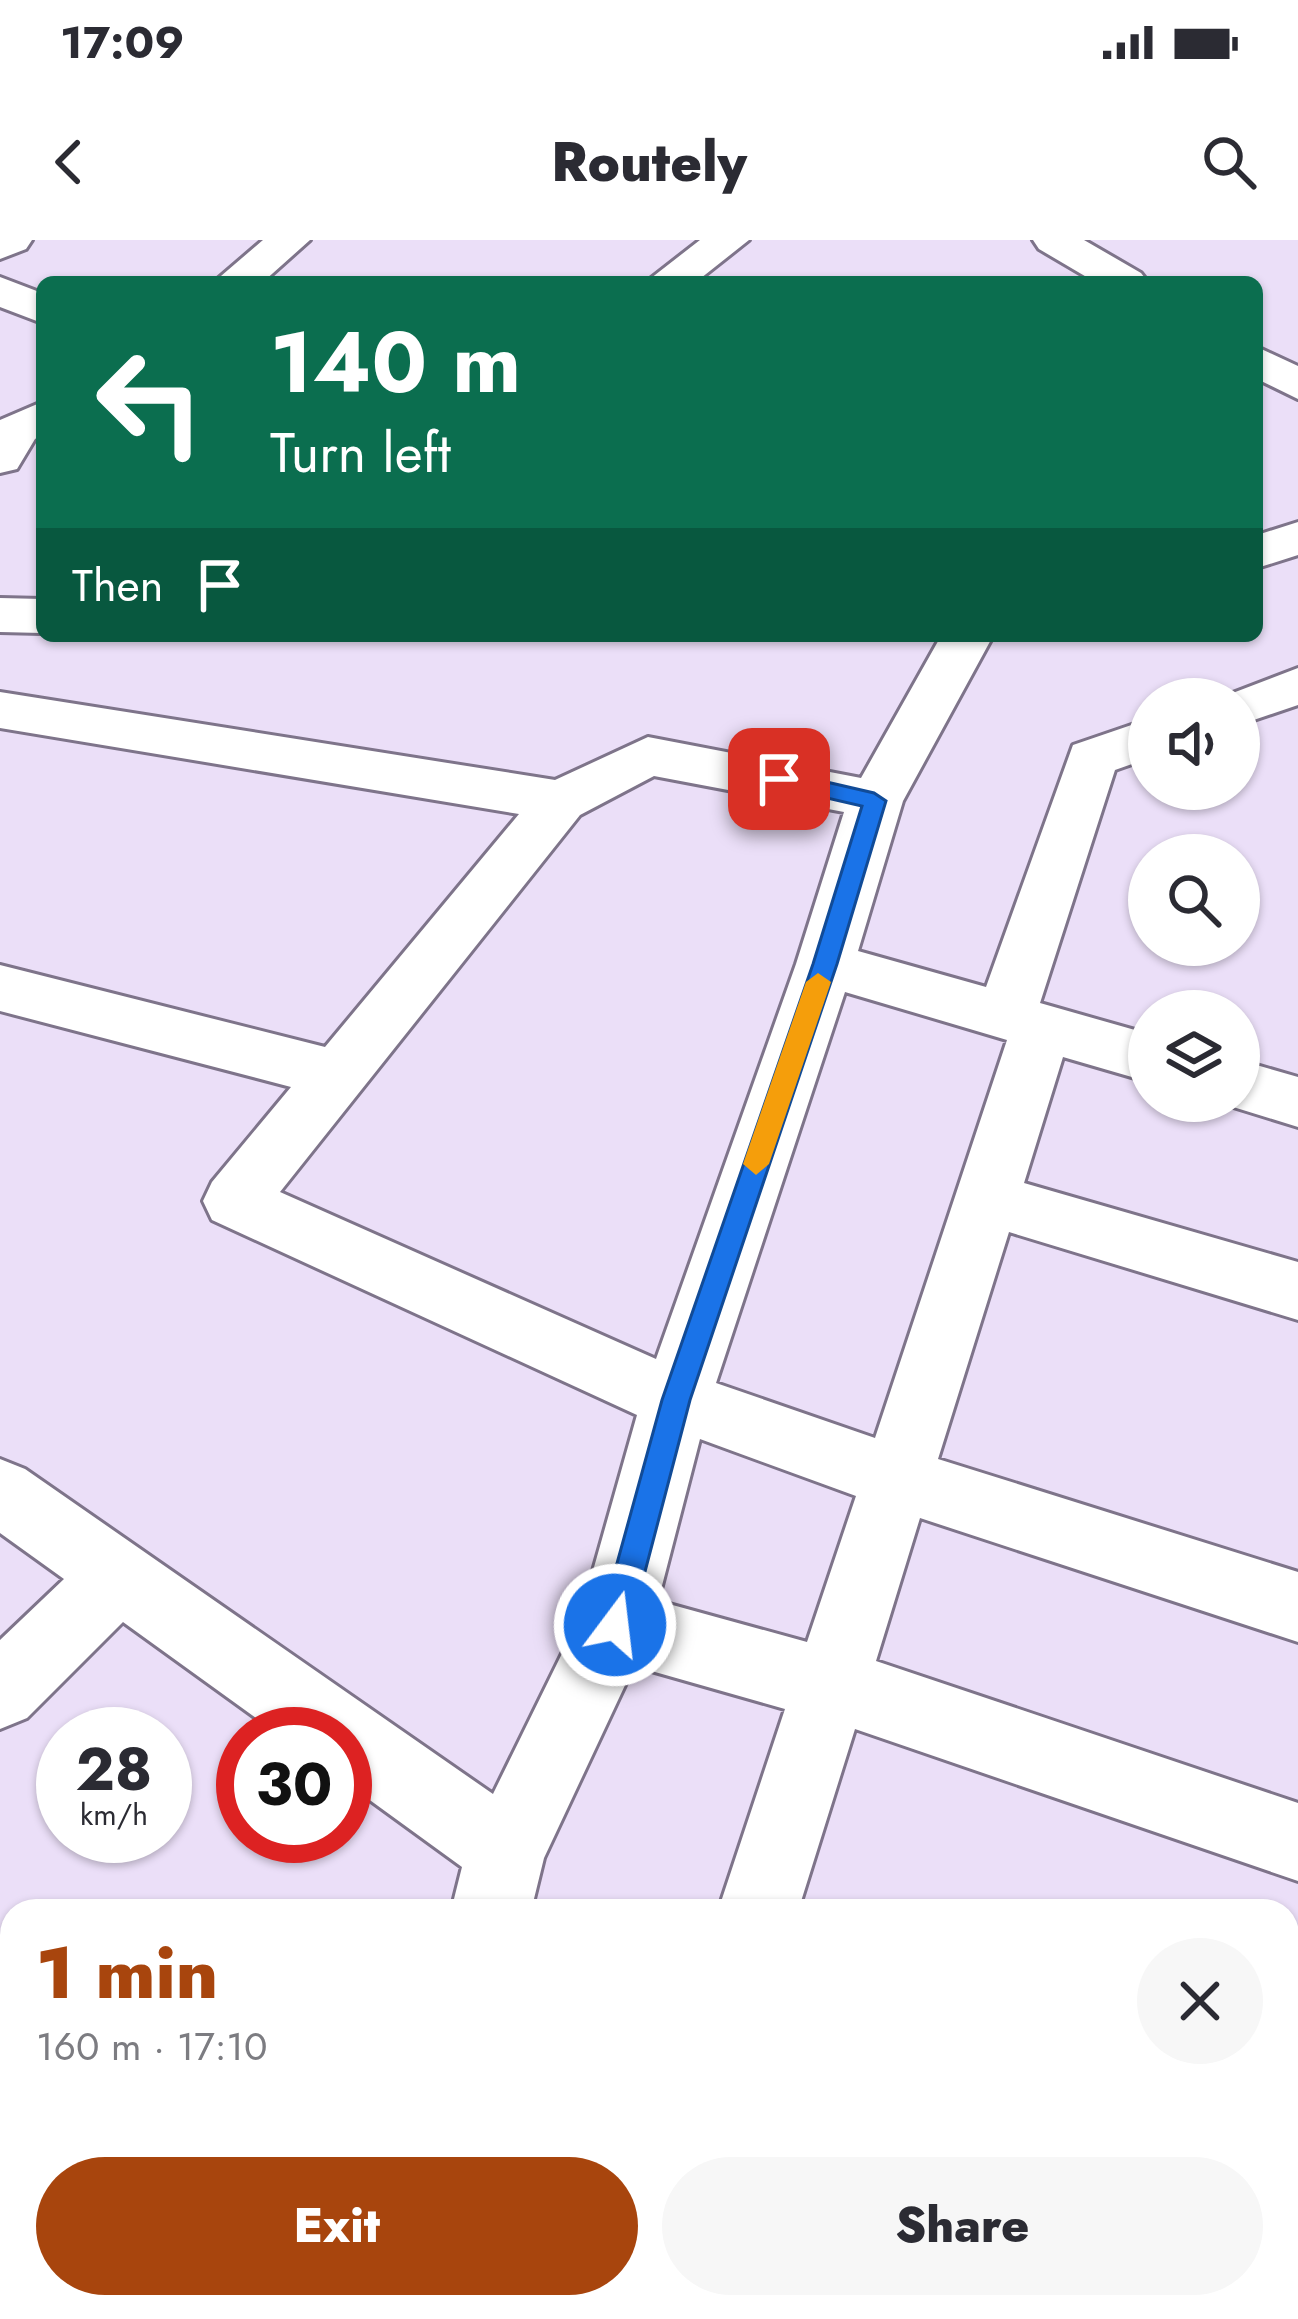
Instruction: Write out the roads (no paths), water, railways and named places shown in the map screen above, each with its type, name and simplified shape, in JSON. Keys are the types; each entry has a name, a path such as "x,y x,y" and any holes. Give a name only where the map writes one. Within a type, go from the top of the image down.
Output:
{"street":[{"path":"0,246 11,240"},
{"path":"244,276 289,240"},
{"path":"677,276 728,240"},
{"path":"1054,240 1116,276"},
{"path":"0,290 36,307"},
{"path":"1263,365 1298,385"},
{"path":"0,459 16,430 36,419"},
{"path":"1263,550 1298,538"},
{"path":"0,615 36,616"},
{"path":"372,1762 498,1881 615,1625 676,1400 825,964 874,801 965,642"},
{"path":"1260,699 1298,686"},
{"path":"0,710 561,801"},
{"path":"762,1899 985,1198 1024,1022 1092,758 1128,745"},
{"path":"874,801 823,787 648,756 561,801 236,1201 676,1400 896,1478 1298,1607"},
{"path":"825,964 1128,1052"},
{"path":"0,988 338,1075"},
{"path":"1260,1090 1298,1102"},
{"path":"985,1198 1298,1291"},
{"path":"0,1492 304,1707"},
{"path":"0,1692 119,1576"},
{"path":"615,1625 830,1685 1298,1842"}]}
